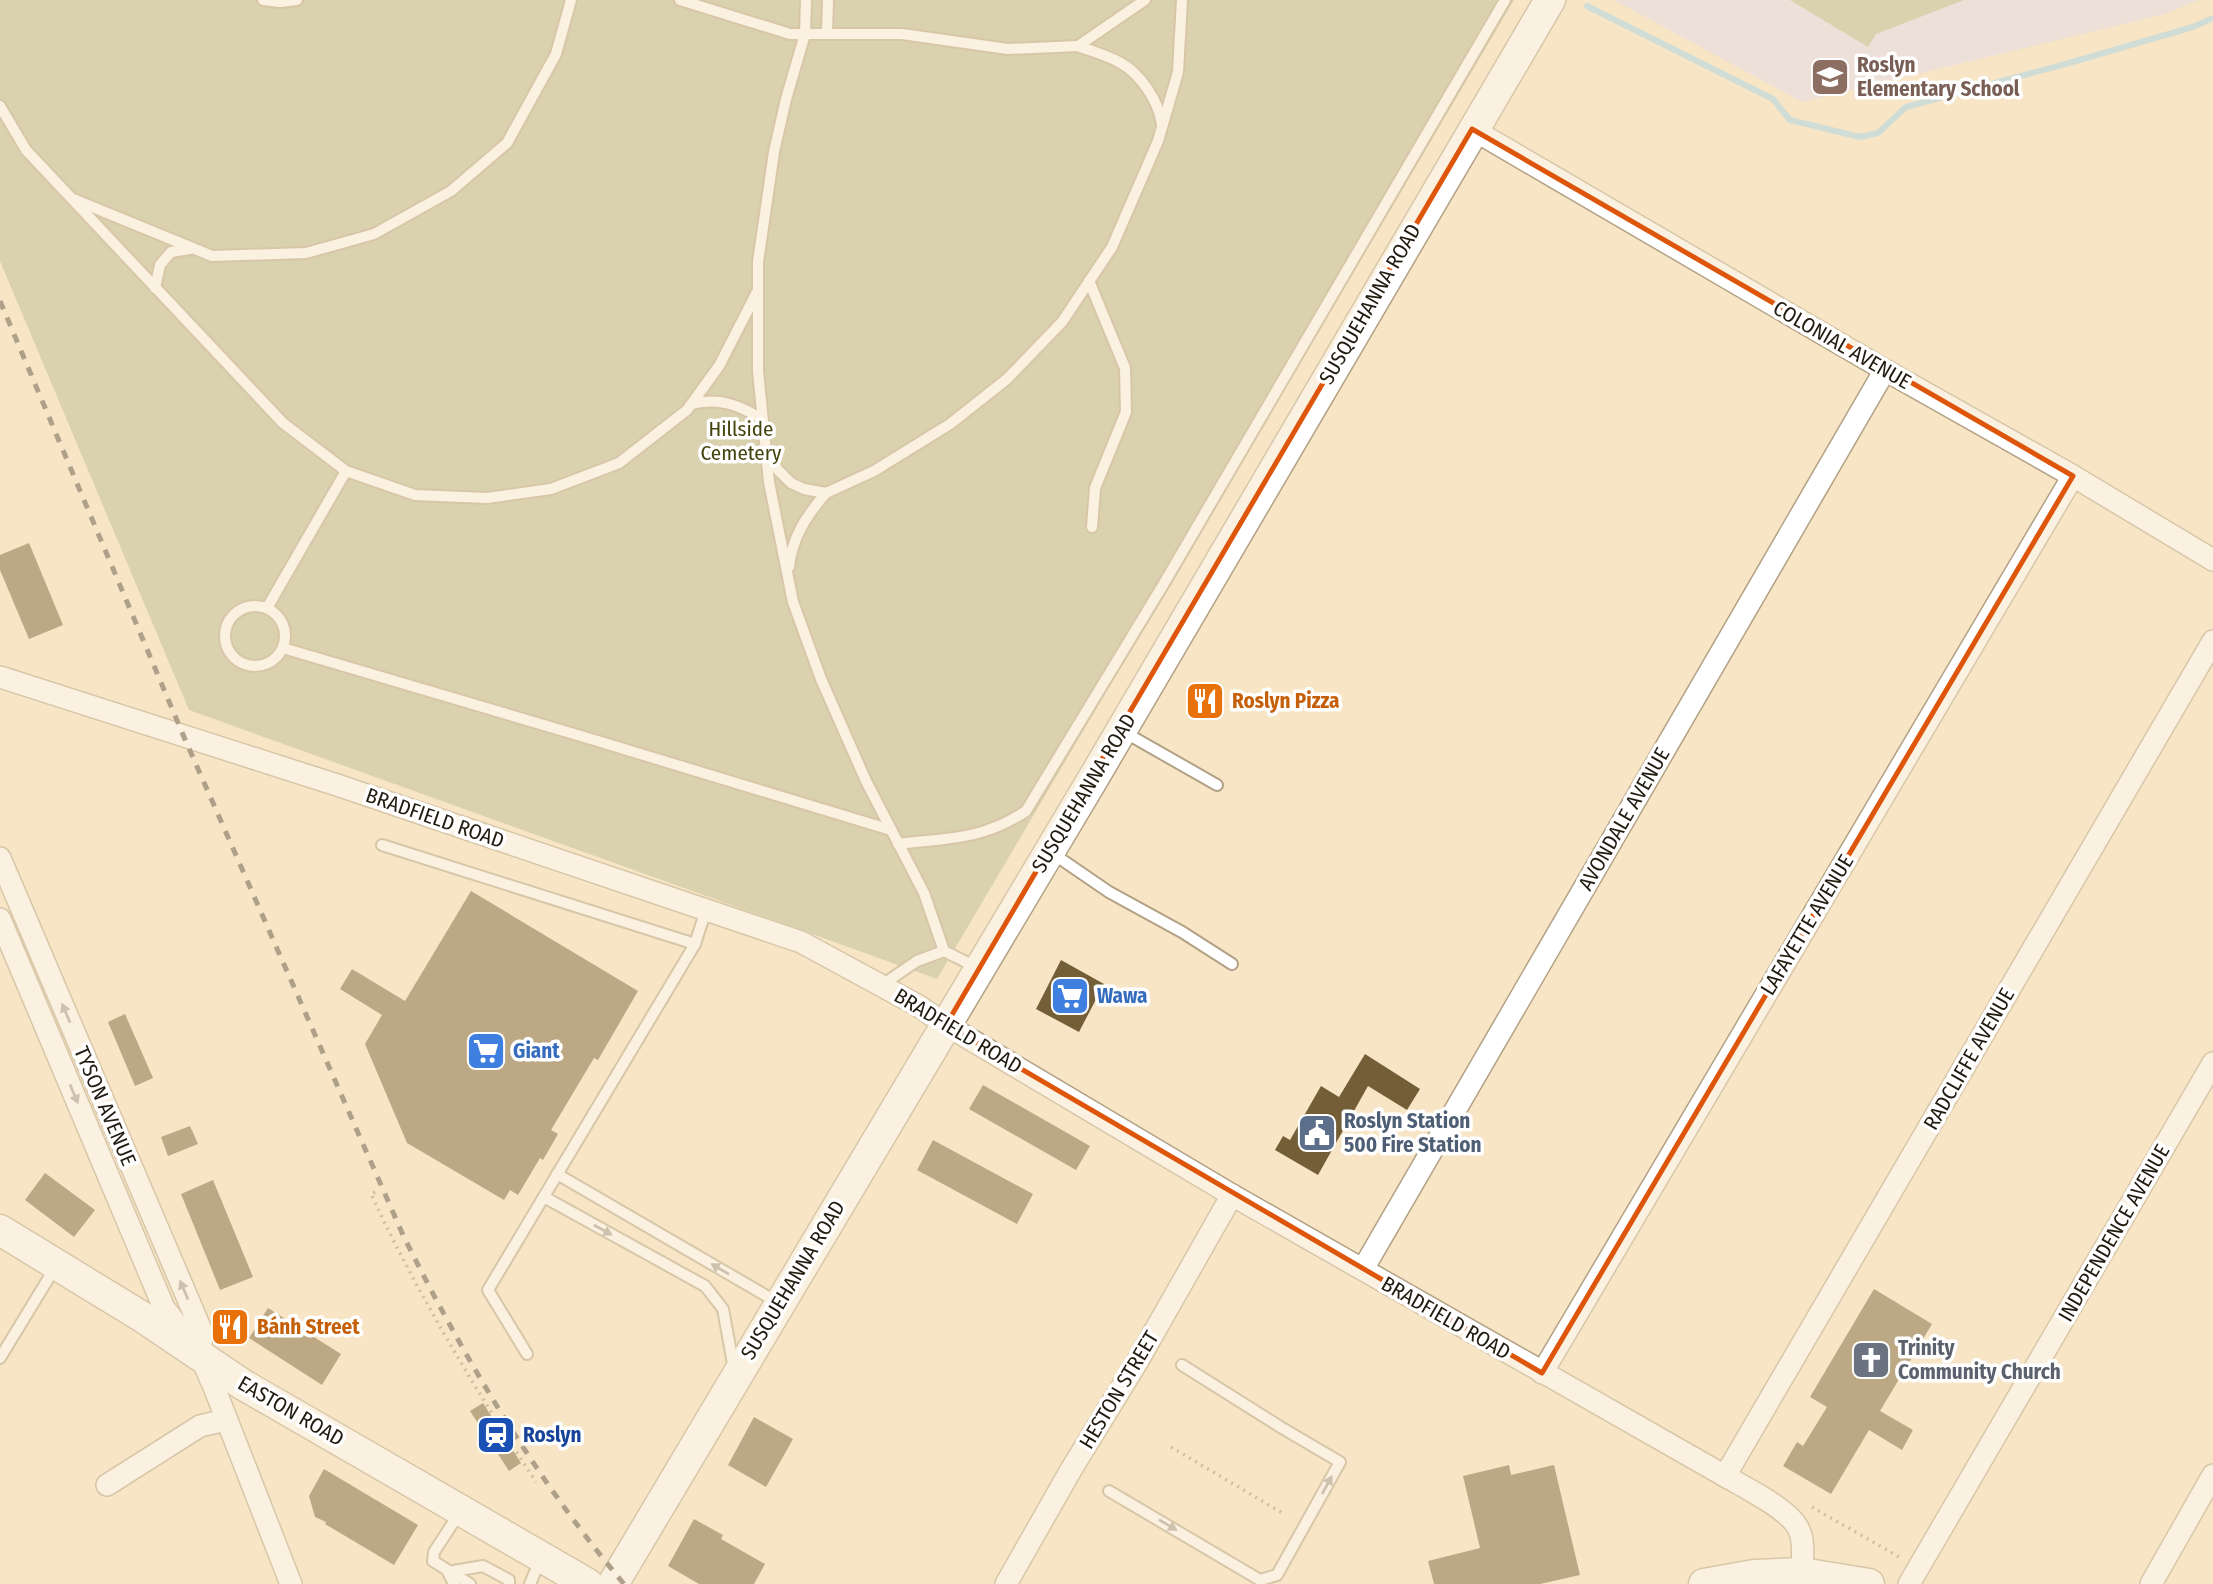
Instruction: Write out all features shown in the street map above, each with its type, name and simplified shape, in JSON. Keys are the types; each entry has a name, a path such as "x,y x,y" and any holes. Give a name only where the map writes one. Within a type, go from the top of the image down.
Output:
{"main road":[{"name":"SUSQUEHANNA ROAD","path":"613,1584 1121,731 1550,0"},
{"name":"EASTON ROAD","path":"0,1230 57,1263 243,1384 462,1509 536,1571 588,1584"},
{"path":"1704,1584 1754,1575 1802,1573 1869,1584"}],"street":[{"name":"COLONIAL AVENUE","path":"1472,129 2213,560"},
{"name":"AVONDALE AVENUE","path":"1363,1269 1885,370"},
{"name":"LAFAYETTE AVENUE","path":"1542,1373 2073,477"},
{"name":"RADCLIFFE AVENUE","path":"1725,1476 2213,641"},
{"name":"BRADFIELD ROAD","path":"0,677 337,785 801,942 917,1005 946,1025 1232,1195 1784,1512 1799,1528 1803,1546 1802,1573"},
{"name":"TYSON AVENUE","path":"0,858 202,1332 200,1355"},
{"name":"TYSON AVENUE","path":"0,919 164,1308 200,1355 290,1584"},
{"name":"INDEPENDENCE AVENUE","path":"1909,1584 2213,1063"},
{"name":"HESTON STREET","path":"1006,1584 1232,1195"},
{"path":"107,1485 200,1426 226,1420"},
{"path":"2151,1584 2213,1475"}],"lane":[{"path":"263,0 297,0"},
{"path":"70,198 212,256 306,253 374,234 451,191 507,143 556,54 571,0"},
{"path":"680,0 790,34 902,34 1008,49 1077,46 1121,62 1136,75 1151,94 1161,118 1162,128"},
{"path":"806,0 805,34 774,152 758,262 758,372 769,482 793,602 821,679 866,781 924,893 944,951 980,969"},
{"path":"827,34 828,0"},
{"path":"1077,46 1144,0"},
{"path":"789,578 790,555 799,530 826,493 874,471 950,424 997,387 1062,322 1112,247 1162,128 1178,72 1182,0"},
{"path":"898,844 979,835 1009,823 1026,811 1170,573 1505,0"},
{"path":"0,106 26,150 283,423 346,471 415,495 487,498 551,489 619,463 692,404 719,366 758,290"},
{"path":"155,288 160,265 170,252 193,248"},
{"path":"1089,281 1125,368 1126,412 1095,488 1093,527"},
{"path":"692,404 723,401 749,411 763,420"},
{"path":"766,449 778,470 791,483 804,489 826,493"},
{"path":"267,608 346,471"},
{"path":"247,606 267,608 281,620 285,629 282,648 277,657 259,666 240,662 227,647 225,637 230,618 247,606"},
{"path":"282,648 891,830"},
{"path":"1121,731 1217,785"},
{"path":"382,845 695,944"},
{"path":"1050,851 1109,892 1202,944 1232,964"},
{"path":"527,1354 488,1290 695,944 706,911"},
{"path":"882,985 917,961 944,951"},
{"path":"557,1174 779,1304"},
{"path":"544,1197 705,1286 723,1309 735,1377"},
{"path":"0,1358 57,1263"},
{"path":"1109,1491 1260,1580 1278,1575 1340,1462 1182,1366"},
{"path":"462,1509 434,1552 433,1561 470,1584"},
{"path":"448,1572 483,1566 509,1580 509,1584"},
{"path":"448,1572 454,1584"}],"path":[{"path":"375,1192 371,1194 428,1307 484,1403 536,1482"},
{"path":"1171,1447 1284,1514"},
{"path":"1812,1507 1905,1560"}],"highlighted area":[{"path":"1472,129 2073,476 1542,1373 946,1025"}],"shaded area":[{"name":"Roslyn Elementary School","path":"1614,0 2199,0 2165,14 1802,102"}],"green space":[{"name":"Hillside Cemetery","path":"0,0 1514,0 937,979 189,710 0,261"},
{"path":"1790,0 1964,0 1876,34 1868,47"}],"building":[{"path":"29,543 63,625 29,639 0,570 0,555"},
{"name":"Giant","path":"471,891 638,991 598,1060 594,1058 551,1130 558,1134 543,1160 540,1158 518,1195 510,1190 504,1200 407,1143 365,1044 382,1015 340,989 352,969 405,1001"},
{"name":"Wawa","path":"1061,960 1104,984 1079,1032 1036,1009"},
{"path":"125,1014 153,1078 135,1086 108,1022"},
{"path":"1365,1054 1420,1089 1407,1110 1368,1086 1318,1175 1275,1150 1283,1136 1290,1140 1321,1086 1339,1097"},
{"path":"983,1085 1090,1146 1076,1170 969,1109"},
{"path":"190,1126 198,1144 168,1156 161,1137"},
{"path":"933,1140 1033,1194 1017,1224 917,1170"},
{"path":"45,1173 95,1210 74,1237 25,1200"},
{"path":"213,1180 253,1277 220,1290 181,1194"},
{"name":"Trinity Community Church","path":"1874,1289 1932,1324 1880,1411 1913,1430 1902,1450 1869,1430 1831,1494 1783,1466 1797,1442 1803,1446 1827,1407 1810,1397"},
{"path":"268,1308 341,1354 322,1385 249,1338"},
{"name":"Roslyn","path":"483,1403 521,1463 509,1471 470,1411"},
{"path":"754,1417 793,1439 766,1487 728,1465"},
{"path":"1509,1465 1511,1475 1554,1465 1580,1575 1540,1584 1434,1584 1428,1561 1480,1548 1463,1476"},
{"path":"324,1469 418,1525 394,1565 315,1517 309,1496"},
{"path":"694,1519 723,1535 721,1539 765,1564 754,1584 699,1584 668,1566"}],"waterway":[{"path":"1587,6 1773,99 1790,120 1860,137 1878,133 1906,107 2069,63 2193,27 2213,18"}],"railway":[{"path":"0,301 184,737 403,1235 451,1327 503,1416 560,1502 624,1584"}],"place":[{"name":"Roslyn Elementary School","path":"1830,77"},
{"name":"Roslyn Pizza","path":"1205,701"},
{"name":"Wawa","path":"1070,996"},
{"name":"Giant","path":"486,1051"},
{"name":"Roslyn Station 500 Fire Station","path":"1317,1133"},
{"name":"Bánh Street","path":"230,1327"},
{"name":"Trinity Community Church","path":"1871,1360"},
{"name":"Roslyn","path":"496,1435"}]}
